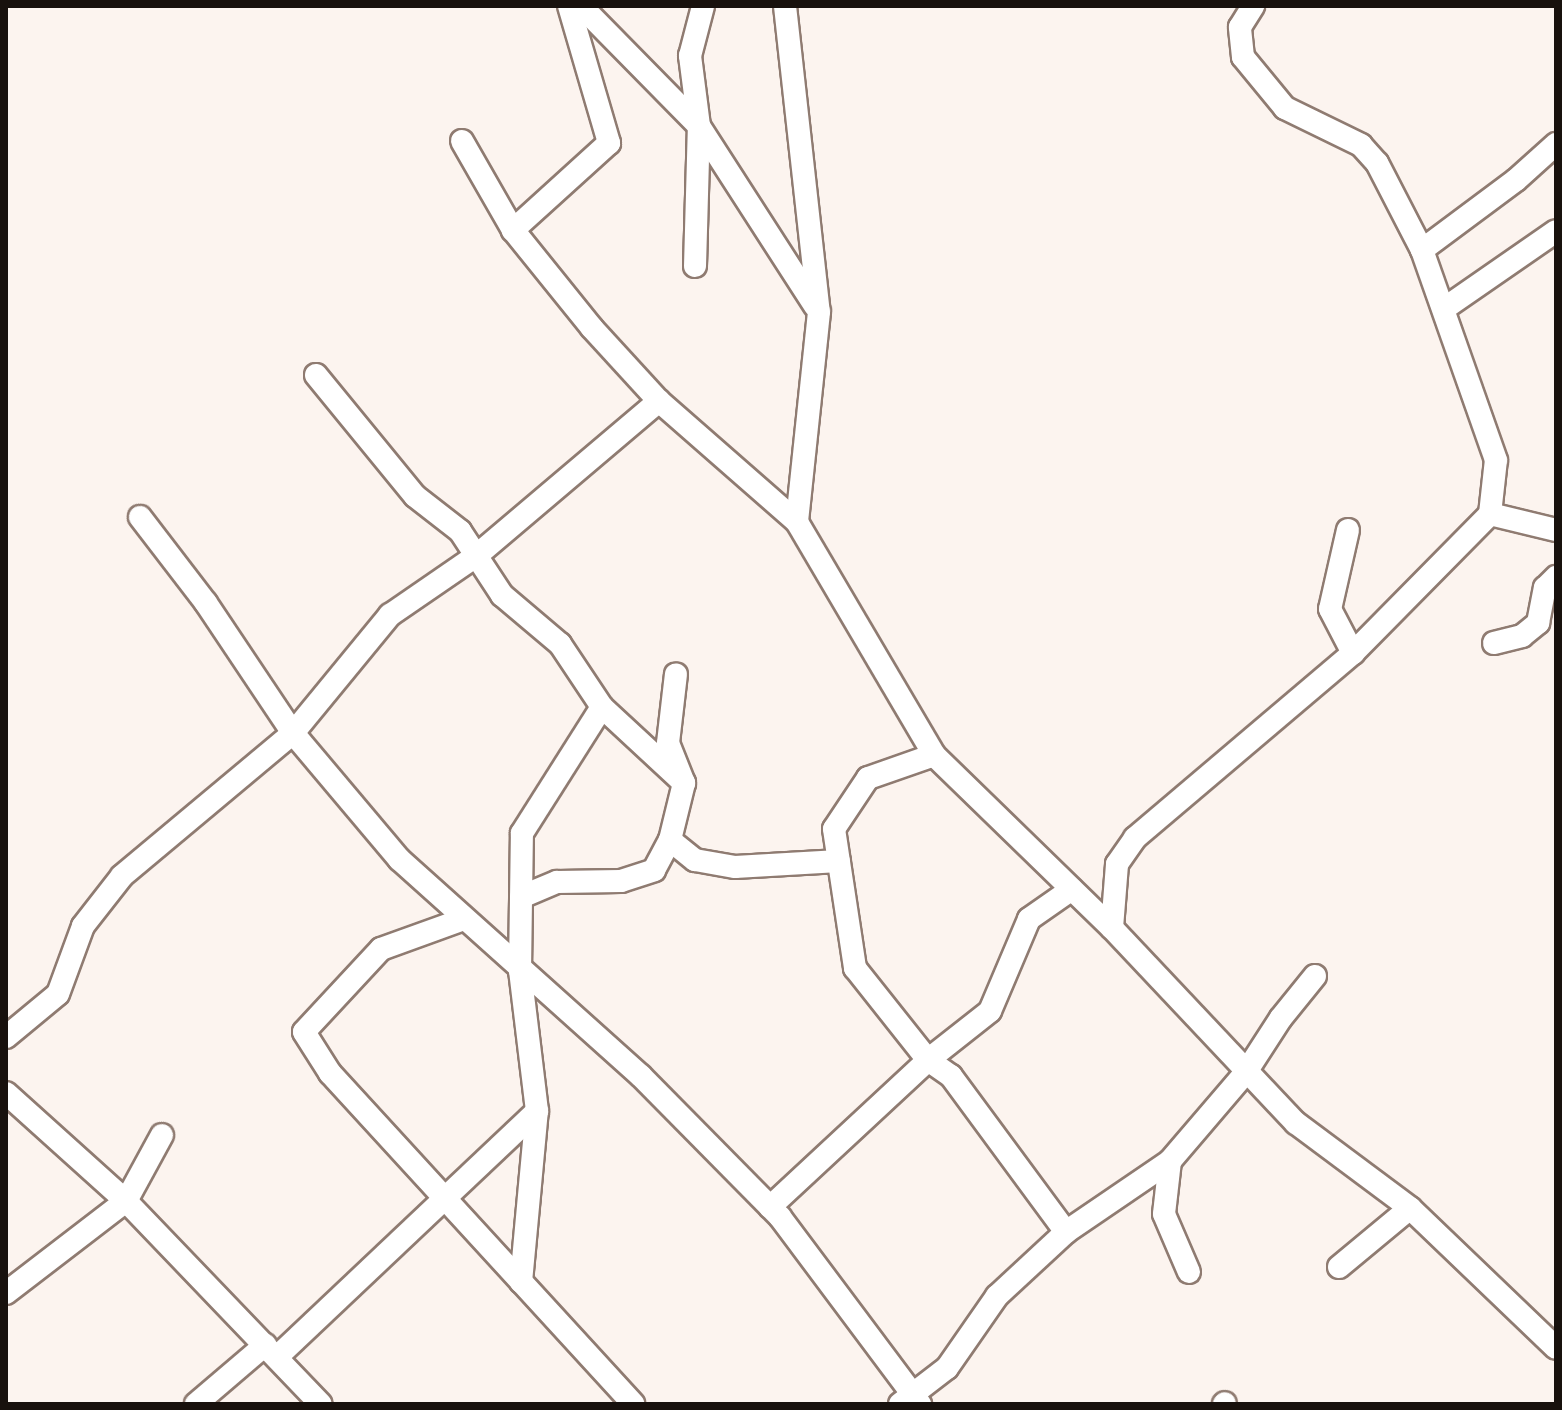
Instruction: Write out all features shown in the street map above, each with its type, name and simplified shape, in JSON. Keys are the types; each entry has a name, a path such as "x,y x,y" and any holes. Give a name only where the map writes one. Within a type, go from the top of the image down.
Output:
{"street":[{"path":"513,230 609,143 569,6"},
{"path":"581,6 699,126 819,312"},
{"path":"695,266 699,126 690,56 703,6"},
{"path":"785,6 819,312 797,522"},
{"path":"1112,928 1117,864 1135,838 1353,653 1490,514 1496,460 1445,308 1422,250 1377,163 1361,145 1285,108 1243,57 1240,27 1253,6"},
{"path":"462,141 513,230 592,328 659,401 797,522 934,755 1112,928 1296,1123 1410,1208 1556,1348"},
{"path":"1422,250 1516,180 1556,144"},
{"path":"1445,308 1556,231"},
{"path":"316,375 415,496 460,531 502,595 560,644 602,707 684,783"},
{"path":"6,1037 58,994 83,926 122,876 293,733 390,615 476,556 659,401"},
{"path":"1490,514 1556,530"},
{"path":"140,517 206,603 293,733 399,859 520,971 641,1076 770,1207 911,1401 947,1368 997,1296 1066,1232 1170,1161 1246,1072 1281,1018 1315,976"},
{"path":"1348,530 1330,609 1353,653"},
{"path":"1494,643 1522,636 1538,623 1545,588 1556,577"},
{"path":"521,897 557,882 621,881 654,870 670,840 684,783 668,743 676,674"},
{"path":"521,1282 537,1111 520,971 522,833 602,707"},
{"path":"934,755 868,778 834,829 855,968 928,1060 951,1076 1066,1232"},
{"path":"670,840 695,860 735,867 839,861"},
{"path":"770,1207 928,1060 990,1011 1029,919 1072,889"},
{"path":"464,919 381,949 304,1032 330,1073 633,1404"},
{"path":"6,1093 126,1201 321,1404"},
{"path":"196,1404 271,1351 537,1111"},
{"path":"6,1293 126,1201 162,1135"},
{"path":"1170,1161 1164,1214 1189,1272"},
{"path":"1339,1267 1410,1208"}]}
